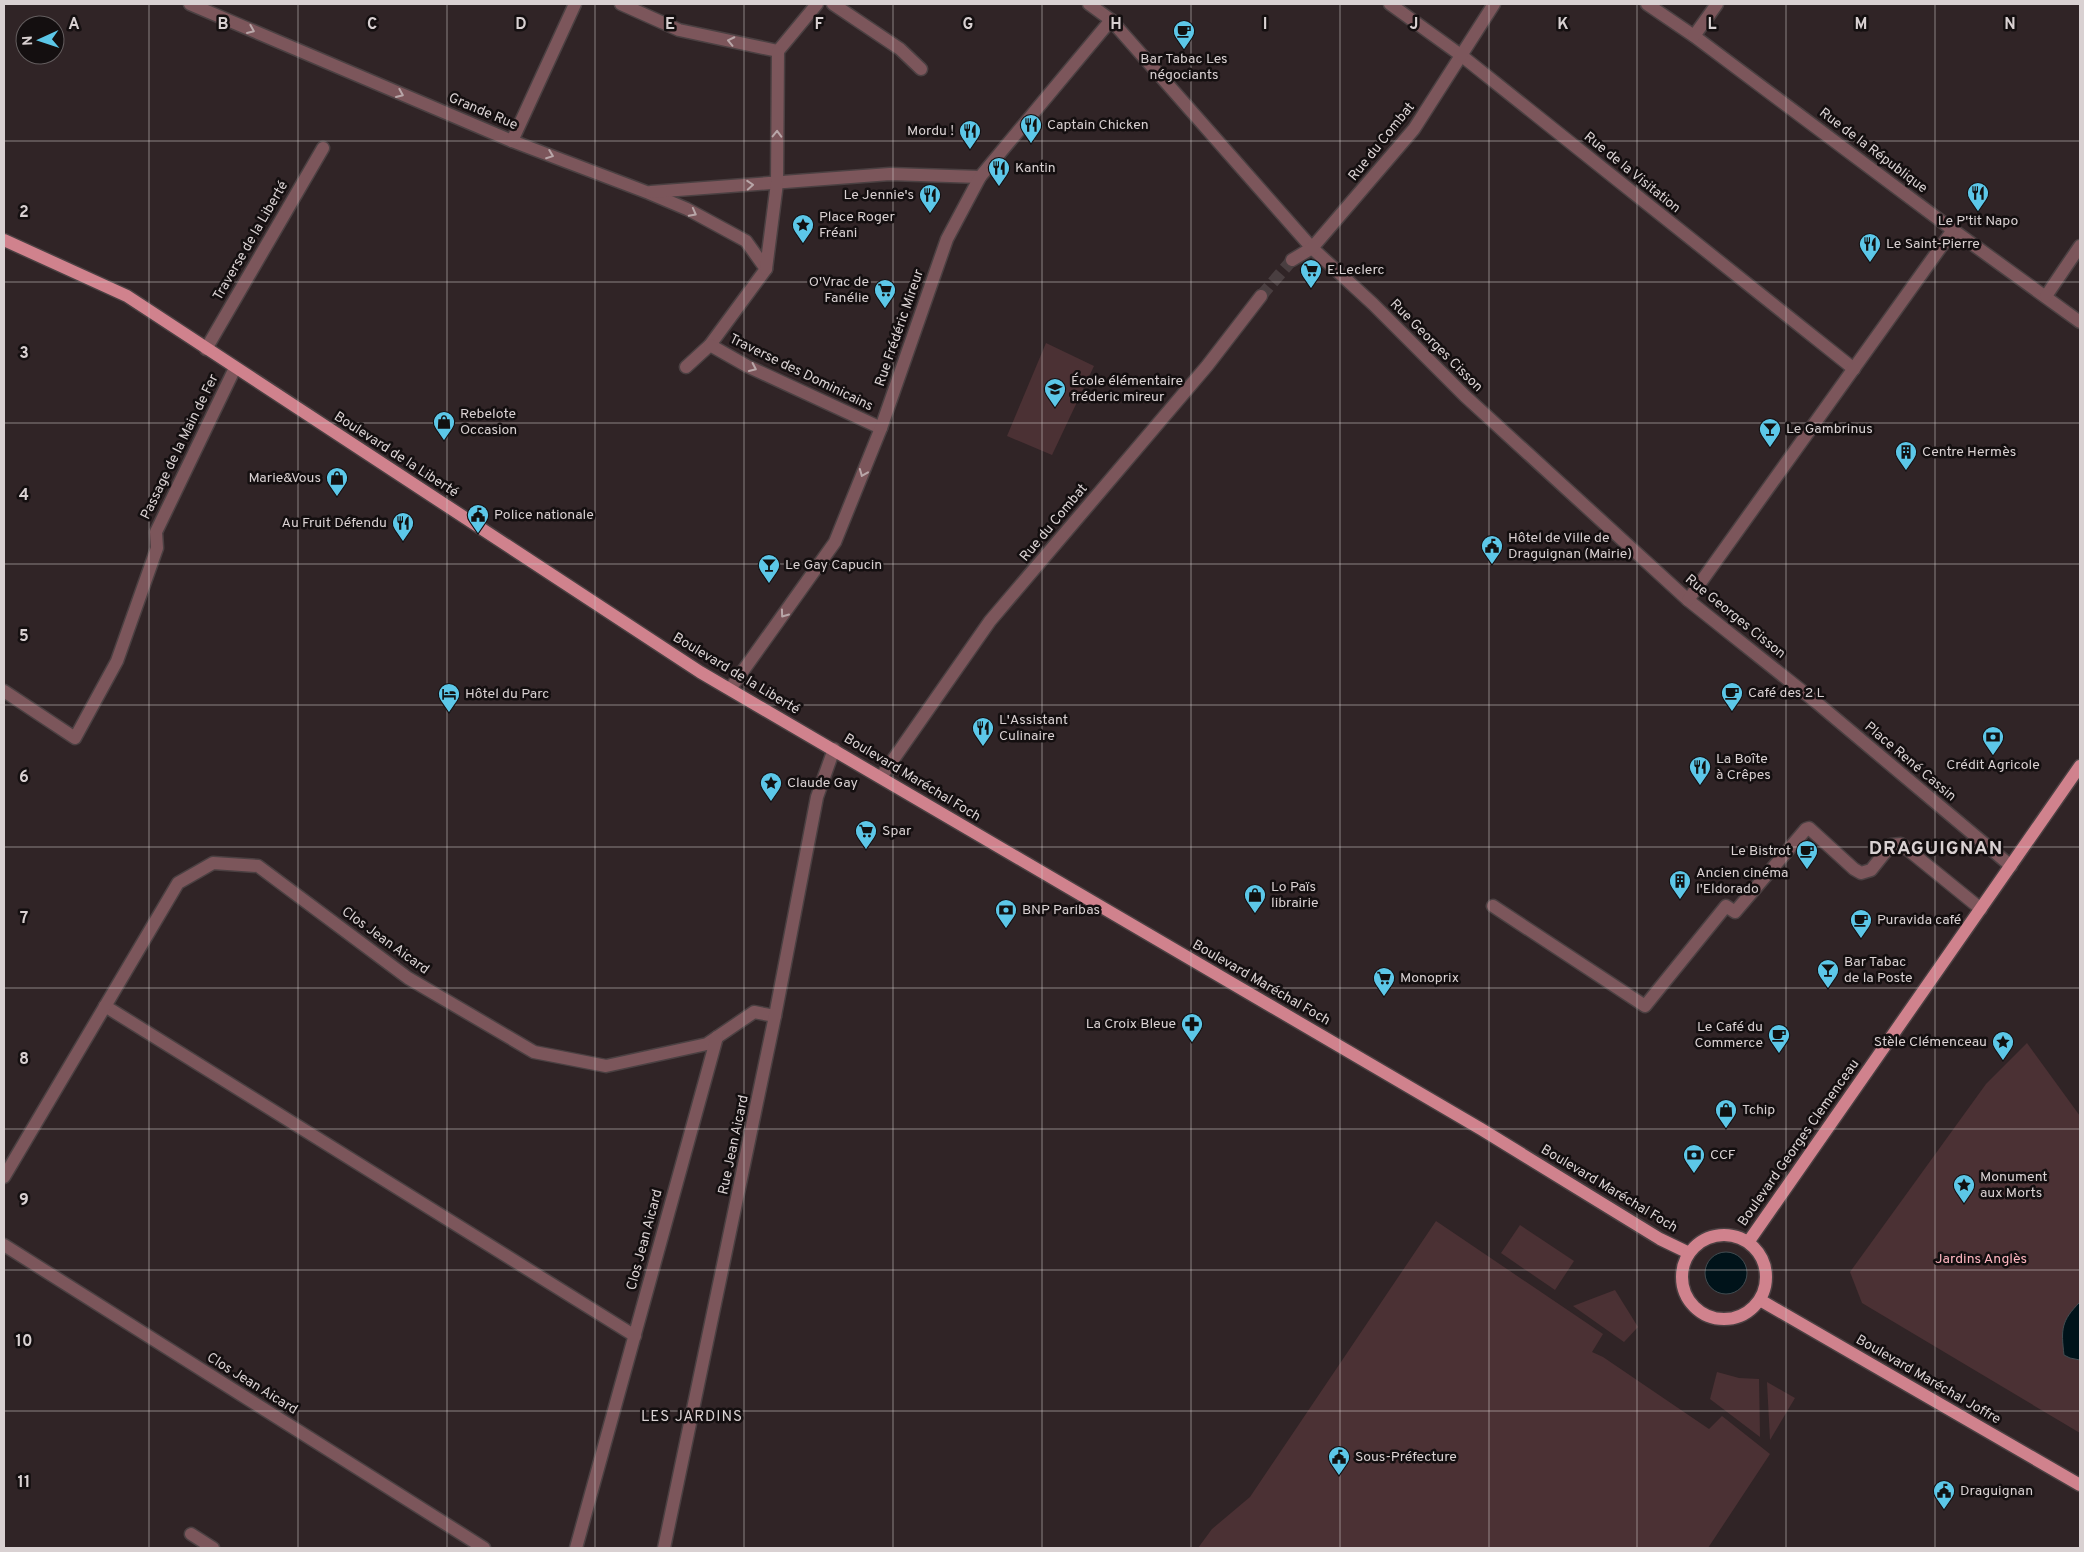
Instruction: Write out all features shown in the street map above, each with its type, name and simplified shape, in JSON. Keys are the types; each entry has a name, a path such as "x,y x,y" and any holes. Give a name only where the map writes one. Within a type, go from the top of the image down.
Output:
{"main road":[{"name":"Boulevard de la Liberté","path":"4,240 127,296 700,672 817,739"},
{"name":"Boulevard Maréchal Foch","path":"817,739 1481,1129 1660,1239 1689,1252"},
{"name":"Boulevard Georges Clemenceau","path":"1749,1241 2080,766"},
{"path":"1723,1234 1737,1236 1749,1241 1760,1253 1766,1268 1766,1285 1760,1300 1749,1312 1733,1319 1716,1319 1701,1313 1689,1301 1682,1285 1682,1268 1689,1252 1698,1243 1710,1236 1723,1234"},
{"name":"Boulevard Maréchal Joffre","path":"1760,1300 2080,1485"}],"street":[{"name":"Grande Rue","path":"190,4 512,141 649,192 777,183"},
{"path":"512,141 575,4"},
{"path":"621,4 679,30 778,51"},
{"path":"710,345 766,269 777,183 778,51 817,4"},
{"path":"833,4 900,49 921,69"},
{"name":"Rue Georges Cisson","path":"1089,4 1111,20 1312,248 1373,304 1465,396 1688,600 1790,682"},
{"name":"Rue de la Visitation","path":"1390,4 1462,56 1854,369"},
{"name":"Rue du Combat","path":"1292,260 1312,248 1414,129 1494,4"},
{"name":"Rue de la République","path":"1647,4 1694,36 1953,230 2080,322"},
{"path":"1694,36 1717,4"},
{"name":"Rue Frédéric Mireur","path":"730,689 835,542 881,428 947,239 980,177 1111,20"},
{"name":"Traverse de la Liberté","path":"206,349 323,148"},
{"path":"777,183 890,174 980,177"},
{"path":"649,192 687,209 746,241 766,269"},
{"path":"1688,600 1953,230"},
{"path":"2046,296 2080,246"},
{"name":"Rue du Combat","path":"881,777 990,621 1207,366 1261,296"},
{"name":"Traverse des Dominicains","path":"686,367 710,345 747,366 881,428"},
{"name":"Passage de la Main de Fer","path":"4,691 75,738 117,661 157,548 156,532 235,368"},
{"name":"Place René Cassin","path":"1790,682 2011,866"},
{"name":"Rue Jean Aicard","path":"664,1548 775,1016 817,797 834,749"},
{"path":"1493,906 1645,1006 1726,906 1734,912 1806,829 1809,828 1854,869 1861,873 1871,870 1891,845 1901,844 1981,909"},
{"name":"Clos Jean Aicard","path":"4,1176 178,883 213,863 258,866 408,978 534,1052 606,1066 707,1044 754,1012 775,1016"},
{"path":"105,1006 635,1336"},
{"name":"Clos Jean Aicard","path":"576,1548 717,1037"},
{"name":"Clos Jean Aicard","path":"4,1245 484,1548"},
{"path":"191,1534 213,1548"}],"green space":[{"path":"1046,343 1094,366 1052,455 1007,436"},
{"name":"Jardins Anglès","path":"2027,1043 2080,1116 2080,1433 1862,1303 1850,1272 1986,1084"},
{"name":"Sous-Préfecture","path":"1436,1221 1603,1334 1592,1352 1603,1357 1709,1429 1722,1416 1770,1454 1708,1548 1198,1548 1212,1529 1250,1497"},
{"path":"1520,1225 1574,1261 1555,1290 1501,1253"},
{"path":"1615,1290 1638,1327 1624,1342 1573,1306"},
{"path":"1717,1372 1739,1378 1759,1379 1760,1437 1710,1399"},
{"path":"1767,1382 1795,1398 1770,1440"}],"shaded area":[{"path":"1726,1252 1741,1258 1747,1273 1741,1288 1726,1294 1711,1288 1705,1273 1711,1258"},
{"path":"2080,1302 2080,1360 2064,1355 2063,1332 2066,1320"}],"tunnel":[{"path":"1261,296 1292,260"}],"place":[{"name":"Bar Tabac Les négociants","path":"1184,50"},
{"name":"Captain Chicken","path":"1031,144"},
{"name":"Mordu !","path":"970,150"},
{"name":"Kantin","path":"999,187"},
{"name":"Le P'tit Napo","path":"1978,212"},
{"name":"Le Jennie's","path":"930,214"},
{"name":"Place Roger Fréani","path":"803,244"},
{"name":"Le Saint-Pierre","path":"1870,263"},
{"name":"E.Leclerc","path":"1311,289"},
{"name":"O'Vrac de Fanélie","path":"885,309"},
{"name":"École élémentaire fréderic mireur","path":"1055,408"},
{"name":"Rebelote Occasion","path":"444,441"},
{"name":"Le Gambrinus","path":"1770,448"},
{"name":"Centre Hermès","path":"1906,471"},
{"name":"Marie&Vous","path":"337,497"},
{"name":"Police nationale","path":"478,534"},
{"name":"Au Fruit Défendu","path":"403,542"},
{"name":"Hôtel de Ville de Draguignan (Mairie)","path":"1492,565"},
{"name":"Le Gay Capucin","path":"769,584"},
{"name":"Café des 2 L","path":"1732,712"},
{"name":"Hôtel du Parc","path":"449,713"},
{"name":"L'Assistant Culinaire","path":"983,747"},
{"name":"Crédit Agricole","path":"1993,756"},
{"name":"La Boîte à Crêpes","path":"1700,786"},
{"name":"Claude Gay","path":"771,802"},
{"name":"Spar","path":"866,850"},
{"name":"Le Bistrot","path":"1807,870"},
{"name":"Ancien cinéma l'Eldorado","path":"1680,900"},
{"name":"Lo Païs librairie","path":"1255,914"},
{"name":"BNP Paribas","path":"1006,929"},
{"name":"Puravida café","path":"1861,939"},
{"name":"Bar Tabac de la Poste","path":"1828,989"},
{"name":"Monoprix","path":"1384,997"},
{"name":"La Croix Bleue","path":"1192,1043"},
{"name":"Le Café du Commerce","path":"1779,1054"},
{"name":"Stèle Clémenceau","path":"2003,1061"},
{"name":"Tchip","path":"1726,1129"},
{"name":"CCF","path":"1694,1174"},
{"name":"Monument aux Morts","path":"1964,1204"},
{"name":"Sous-Préfecture","path":"1339,1476"},
{"name":"Draguignan","path":"1944,1510"}],"district":[{"name":"DRAGUIGNAN","path":"1936,849"},
{"name":"LES JARDINS","path":"692,1417"}]}
